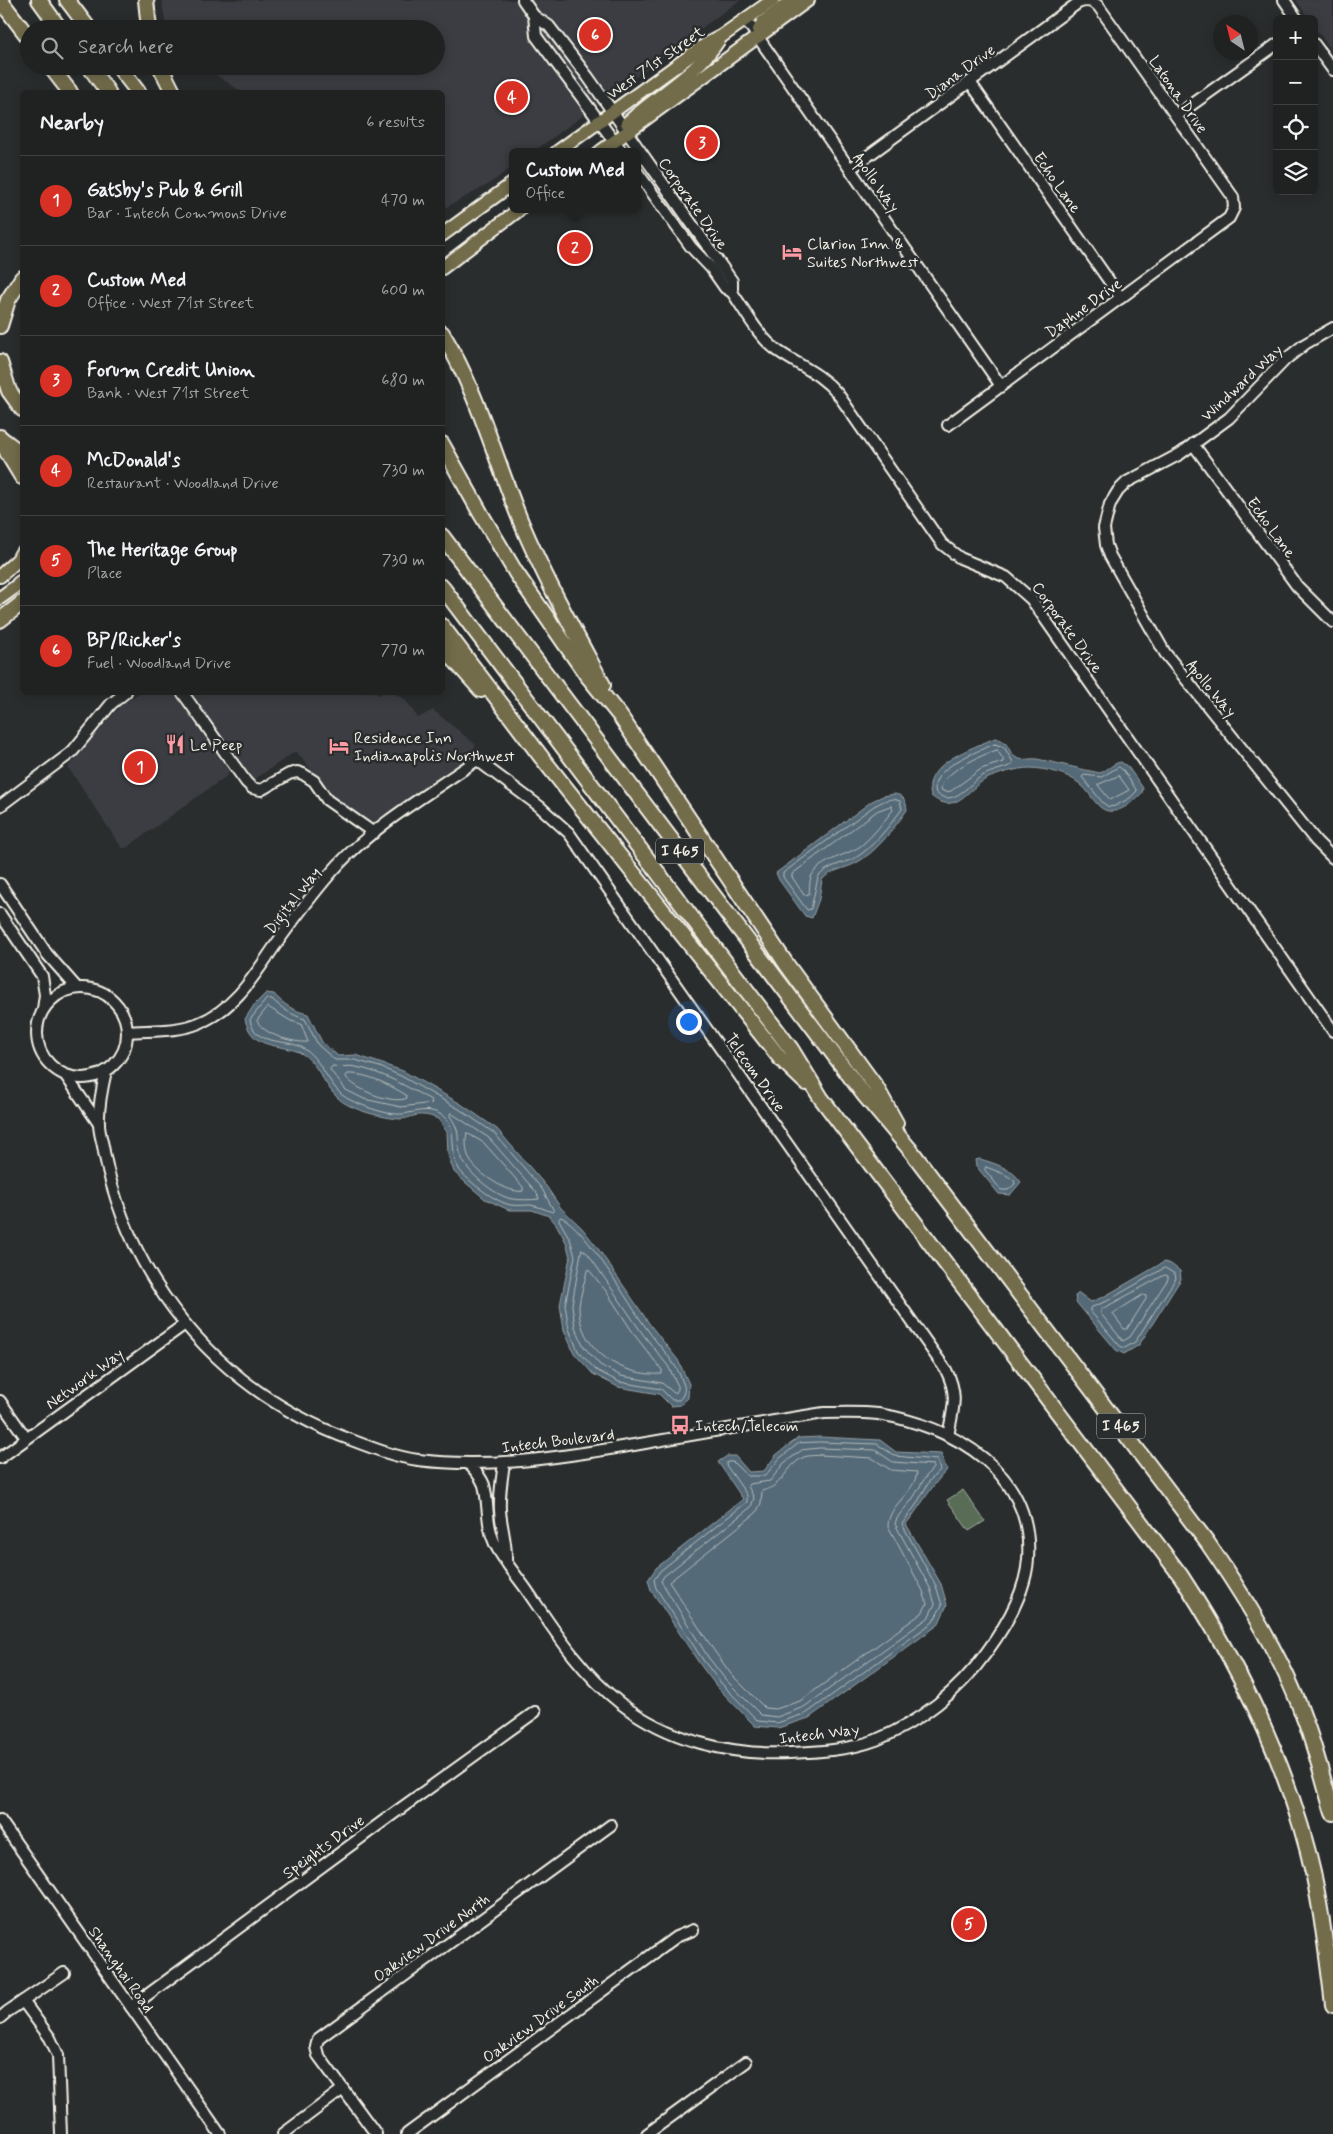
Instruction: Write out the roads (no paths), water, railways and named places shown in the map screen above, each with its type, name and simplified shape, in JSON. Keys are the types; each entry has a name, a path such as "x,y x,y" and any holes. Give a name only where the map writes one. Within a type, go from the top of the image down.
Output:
{"highway":[{"path":"0,0 20,26"},
{"path":"39,0 53,20"},
{"path":"67,0 82,20"},
{"path":"146,0 148,20"},
{"path":"57,75 68,90"},
{"path":"95,75 106,90"},
{"path":"125,75 136,90"},
{"path":"164,75 171,90"},
{"path":"0,326 8,300 20,281"},
{"path":"445,339 467,381 539,563 575,635 620,716 787,965 876,1087 912,1152"},
{"path":"0,362 10,391 20,406"},
{"path":"1,438 20,452"},
{"path":"1,438 20,474"},
{"path":"445,449 516,573 586,674 620,716"},
{"name":"I 465","path":"445,540 865,1096 912,1152 1188,1515 1226,1569 1264,1634 1304,1718 1333,1813"},
{"name":"I 465","path":"445,591 791,1049 821,1098 1181,1576 1213,1626 1261,1717 1291,1796 1314,1875 1333,2005"},
{"path":"0,620 20,605"},
{"path":"445,630 542,758 780,1058 821,1098"},
{"path":"445,649 505,719 542,758"}],"main road":[{"name":"West 71st Street","path":"563,148 705,45 722,36 773,0"},
{"path":"758,37 758,30 763,22 793,0"},
{"path":"625,130 808,0"},
{"path":"605,148 615,141 642,109 691,73 711,53 722,36"},
{"path":"445,233 509,186"},
{"path":"445,266 515,213"},
{"path":"0,576 20,558"},
{"path":"0,598 20,584"}],"street":[{"path":"523,0 534,16 536,36 619,148"},
{"name":"Diana Drive","path":"850,169 1078,3 1089,0"},
{"name":"Latona Drive","path":"1089,0 1099,7 1231,194 1234,202 1233,212"},
{"path":"1284,0 1294,15"},
{"name":"Corporate Drive","path":"534,16 549,26 638,148"},
{"name":"Apollo Way","path":"746,20 1001,386"},
{"path":"1176,116 1273,47"},
{"path":"1318,49 1333,70"},
{"name":"Echo Lane","path":"970,82 1121,298"},
{"name":"Corporate Drive","path":"641,153 732,281 732,292"},
{"name":"Corporate Drive","path":"641,177 691,247 711,268 725,288 732,292 768,342 778,351 818,374 838,394 947,549 960,558 1006,577 1031,599 1333,1031"},
{"name":"Daphne Drive","path":"948,425 1229,218 1233,212"},
{"name":"Windward Way","path":"1106,516 1114,497 1127,482 1171,459 1229,418 1280,364 1298,349 1333,328"},
{"name":"Echo Lane","path":"1193,444 1297,586 1333,622"},
{"name":"Apollo Way","path":"1106,516 1104,532 1108,553 1165,653 1316,841 1333,858"},
{"path":"0,806 72,752 111,704 122,695"},
{"path":"184,695 252,788 261,790 289,774 297,772 303,774 314,781 327,800 374,833"},
{"name":"Digital Way","path":"127,1032 192,1025 224,1010 243,991 291,923 328,876 374,833 477,760"},
{"name":"Telecom Drive","path":"477,760 539,806 569,833 879,1271 946,1370 954,1385 955,1402 948,1436"},
{"path":"0,884 47,954 76,988"},
{"path":"0,914 42,976 45,995 43,1009 37,1026 38,1047 48,1064 66,1076 85,1078 106,1071 121,1056 126,1044 127,1032 123,1014 112,1000 97,991 76,988 56,996 43,1009"},
{"name":"Intech Boulevard","path":"106,1071 100,1098 99,1124 110,1178 129,1232 149,1273 185,1324 219,1360 249,1386 288,1412 309,1423 390,1454 421,1460 504,1463 547,1460 837,1412 869,1413 926,1426 948,1436 982,1456 1000,1473"},
{"name":"Intech Boulevard","path":"66,1076 99,1124"},
{"name":"Network Way","path":"0,1458 185,1324"},
{"path":"0,1400 26,1438"},
{"name":"Intech Way","path":"468,1463 484,1484 490,1532 496,1545 569,1652 584,1670 622,1704 664,1729 696,1742 729,1750 765,1754 819,1752 865,1744 910,1723 944,1700 972,1673 1008,1620 1020,1590 1028,1560 1028,1542 1018,1498 1000,1473"},
{"path":"504,1463 500,1509 507,1549 506,1560"},
{"name":"Speights Drive","path":"131,2007 392,1814 535,1712"},
{"name":"Shanghai Road","path":"0,1820 220,2134"},
{"name":"Oakview Drive North","path":"343,2089 316,2051 316,2045 320,2036 611,1825"},
{"name":"Oakview Drive South","path":"407,2134 676,1937 693,1930"},
{"path":"0,2018 64,1973"},
{"path":"23,2000 50,2038 56,2050 60,2069 62,2134"},
{"path":"647,2134 746,2062"},
{"path":"283,2134 343,2089 376,2134"}],"water":[{"path":"995,738 1004,742 1014,756 1019,759 1037,759 1100,773 1121,762 1128,767 1143,788 1142,793 1122,808 1111,811 1105,810 1097,805 1086,789 1075,780 1056,772 1030,768 1019,769 986,779 954,802 947,803 931,796 930,785 934,775 941,766 962,752"},
{"path":"894,794 902,797 905,801 907,810 902,817 871,853 856,863 829,874 822,880 819,899 812,918 805,916 776,873 872,801"},
{"path":"266,993 274,994 290,1007 308,1014 322,1042 338,1056 356,1055 403,1071 461,1104 497,1129 546,1186 561,1208 582,1228 597,1247 651,1326 678,1360 689,1384 688,1398 681,1405 671,1406 659,1394 618,1387 593,1374 574,1353 564,1330 560,1305 570,1257 566,1242 556,1224 549,1216 532,1210 509,1210 485,1199 466,1183 454,1172 448,1155 447,1132 438,1119 420,1115 403,1119 393,1118 351,1107 334,1094 316,1067 305,1056 291,1049 259,1041 248,1029 245,1019 254,1005"},
{"path":"980,1159 1008,1170 1018,1177 1021,1182 1010,1195 999,1194 976,1166 975,1160"},
{"path":"1164,1262 1171,1264 1180,1271 1181,1279 1139,1345 1124,1354 1116,1350 1076,1302 1075,1296 1079,1293 1091,1302"},
{"path":"820,1437 880,1440 896,1452 941,1454 947,1470 906,1524 941,1584 947,1605 938,1625 809,1718 778,1728 755,1726 717,1687 699,1663 651,1590 648,1580 656,1568 743,1499 718,1462 727,1456 735,1456 749,1472 764,1471 776,1455 798,1438"}],"place":[{"name":"BP/Ricker's","path":"595,35"},
{"name":"McDonald's","path":"512,97"},
{"name":"Forum Credit Union","path":"702,143"},
{"name":"Custom Med","path":"575,248"},
{"name":"Clarion Inn & Suites Northwest","path":"792,252"},
{"name":"Le Peep","path":"175,744"},
{"name":"Residence Inn Indianapolis Northwest","path":"339,746"},
{"name":"Gatsby's Pub & Grill","path":"140,767"},
{"name":"Intech/Telecom","path":"680,1425"},
{"name":"The Heritage Group","path":"969,1924"}]}
